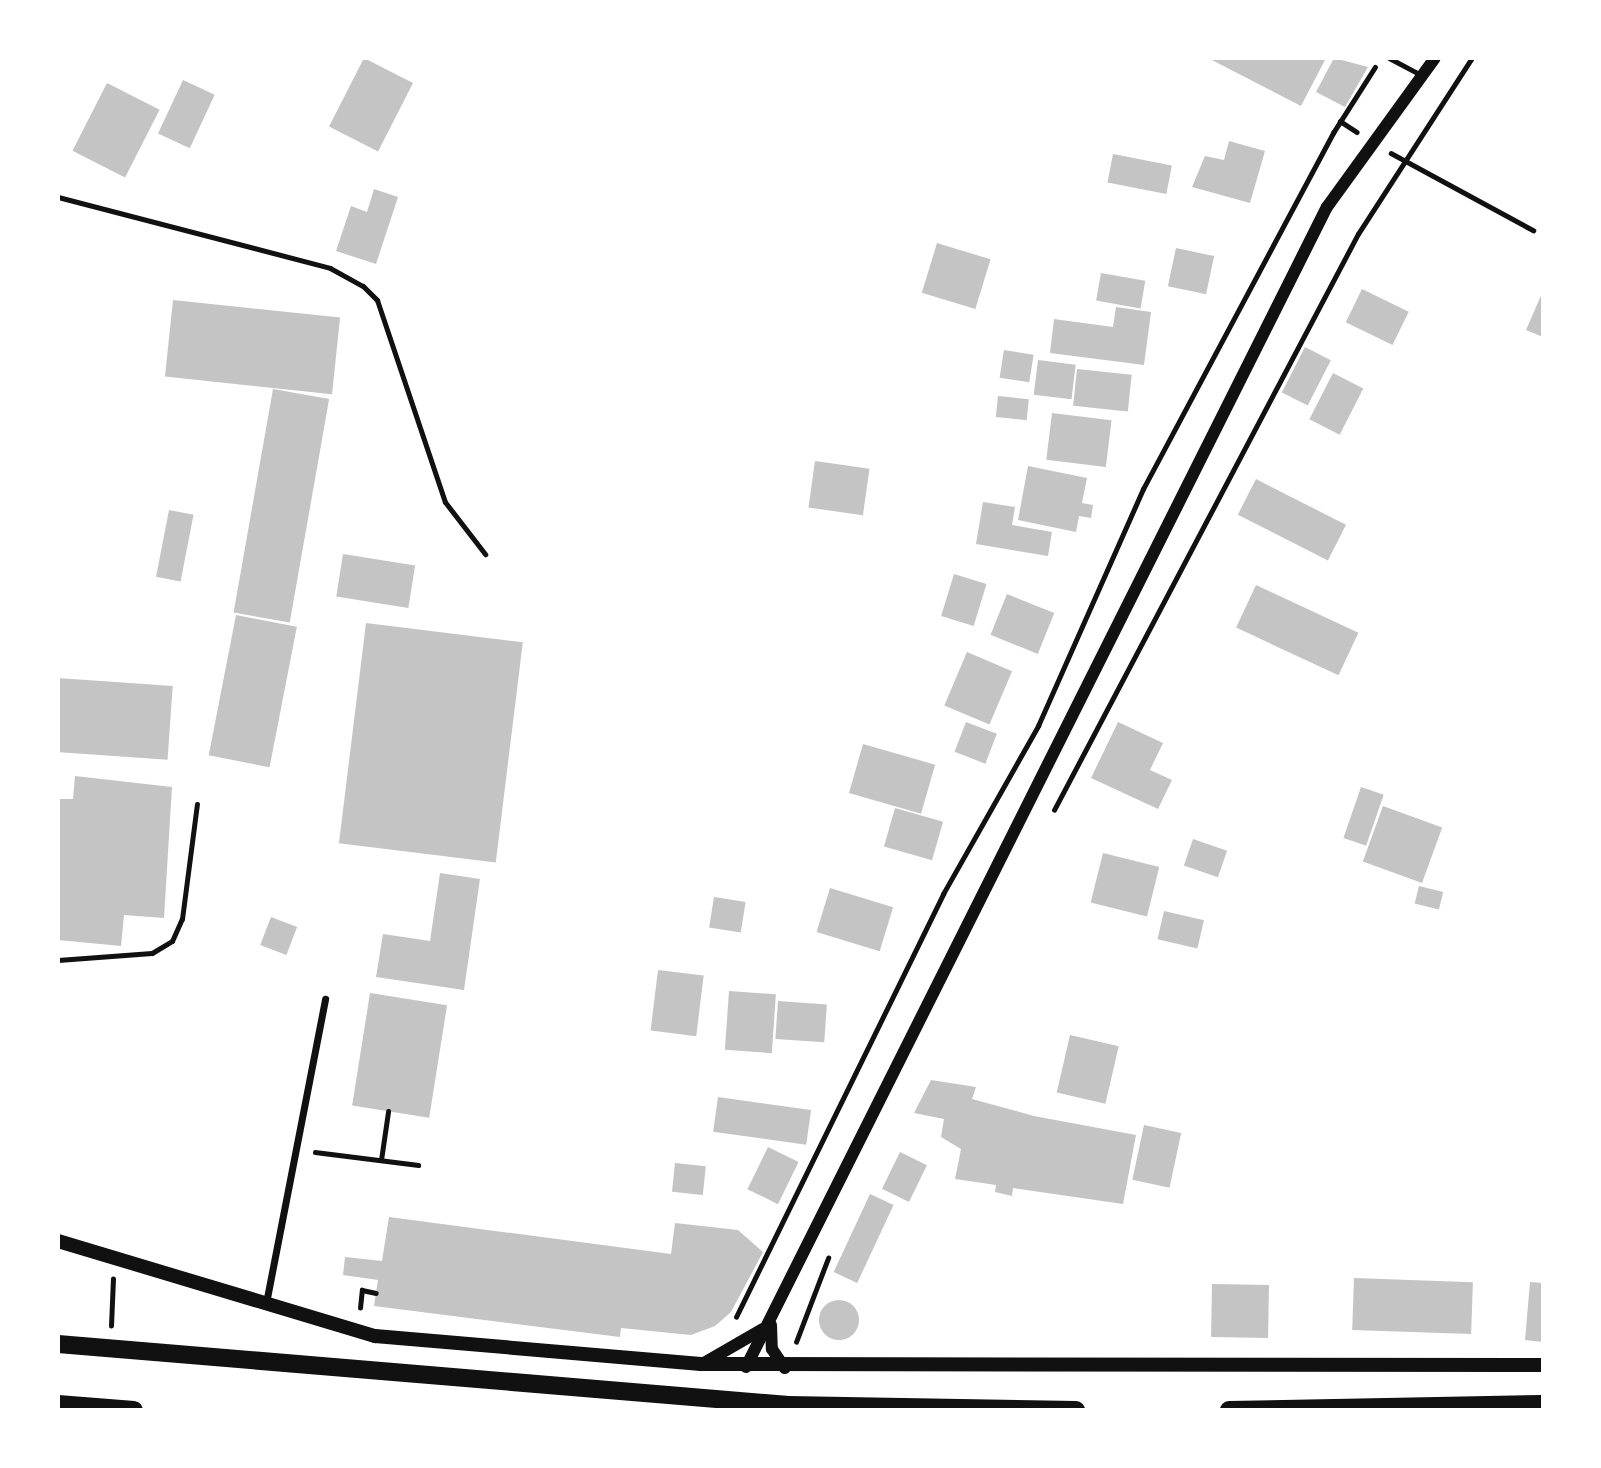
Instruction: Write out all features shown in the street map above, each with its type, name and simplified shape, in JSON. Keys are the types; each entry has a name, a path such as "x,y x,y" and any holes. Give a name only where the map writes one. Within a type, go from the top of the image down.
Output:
{"main road":[{"path":"58,1241 375,1336 701,1364 785,1368 1543,1364"},
{"path":"58,1344 788,1405 1076,1410"},
{"path":"58,1404 134,1410"},
{"path":"1228,1410 1543,1404"}],"street":[{"path":"746,1367 1327,207 1435,58"},
{"path":"266,1303 325,999"},
{"path":"701,1364 743,1345 771,1321"},
{"path":"771,1321 772,1349 785,1368"}],"lane":[{"path":"1389,58 1421,75"},
{"path":"58,197 330,268 363,286 377,300 445,502 485,554"},
{"path":"58,960 152,953 172,941 182,919 197,804"}],"path":[{"path":"732,1324 943,894 1038,726 1143,489 1333,133 1382,58"},
{"path":"1046,824 1403,160 1472,58"},
{"path":"1403,160 1533,230"},
{"path":"381,1160 387,1112"},
{"path":"296,1149 418,1165"},
{"path":"785,1368 831,1251"},
{"path":"359,1313 362,1290 376,1293"},
{"path":"111,1331 112,1309"}],"building":[{"path":"364,58 413,83 378,152 329,127"},
{"path":"1208,58 1326,58 1301,106"},
{"path":"1334,58 1368,67 1345,107 1316,92"},
{"path":"183,80 215,95 190,148 158,133"},
{"path":"107,83 160,110 125,178 72,151"},
{"path":"1229,141 1265,151 1250,203 1192,187 1205,156 1224,160"},
{"path":"1113,154 1172,165 1166,194 1107,182"},
{"path":"374,189 398,197 376,264 336,251 351,206 367,212"},
{"path":"937,243 991,259 975,309 922,293"},
{"path":"1176,248 1214,256 1206,294 1168,286"},
{"path":"1101,273 1145,281 1140,308 1096,301"},
{"path":"1362,289 1409,312 1393,345 1346,322"},
{"path":"1543,291 1543,337 1526,330"},
{"path":"173,300 340,318 332,394 165,377"},
{"path":"1116,307 1151,312 1144,365 1050,353 1054,319 1113,327"},
{"path":"1305,347 1331,360 1308,406 1282,392"},
{"path":"1004,350 1034,355 1029,382 1000,378"},
{"path":"1038,360 1076,365 1071,399 1034,395"},
{"path":"1077,369 1132,375 1128,412 1073,406"},
{"path":"1333,373 1363,388 1340,435 1309,419"},
{"path":"273,389 329,399 290,622 234,613"},
{"path":"998,396 1029,399 1027,420 996,417"},
{"path":"1052,413 1112,420 1106,467 1046,460"},
{"path":"815,461 869,469 863,515 808,508"},
{"path":"1028,466 1087,478 1082,503 1093,505 1091,518 1079,516 1076,532 1018,520"},
{"path":"1256,479 1346,525 1328,560 1238,515"},
{"path":"983,502 1015,507 1012,525 1052,532 1048,556 976,544"},
{"path":"169,510 194,515 181,582 156,577"},
{"path":"343,554 415,565 408,608 336,596"},
{"path":"954,574 987,584 974,626 941,616"},
{"path":"1256,585 1358,633 1339,675 1236,628"},
{"path":"1007,594 1054,613 1038,654 991,635"},
{"path":"236,615 297,627 270,767 209,755"},
{"path":"366,623 523,642 496,863 339,843"},
{"path":"967,652 1012,671 989,725 944,705"},
{"path":"58,678 173,686 168,760 58,752"},
{"path":"966,722 997,734 985,764 955,752"},
{"path":"1118,722 1163,743 1150,770 1172,780 1158,809 1091,778"},
{"path":"863,744 935,765 921,814 849,793"},
{"path":"75,776 172,787 164,918 124,915 121,946 58,940 58,799 73,799"},
{"path":"1361,787 1384,795 1366,846 1343,838"},
{"path":"1383,806 1442,828 1422,883 1363,861"},
{"path":"895,808 943,822 932,860 884,846"},
{"path":"1193,839 1227,851 1218,877 1184,865"},
{"path":"1103,853 1159,867 1147,917 1091,902"},
{"path":"440,873 480,879 464,990 376,977 383,934 430,941"},
{"path":"1419,886 1443,892 1439,910 1415,903"},
{"path":"830,888 893,907 880,951 817,932"},
{"path":"714,897 746,902 741,933 709,928"},
{"path":"1164,911 1204,920 1197,948 1157,939"},
{"path":"271,917 297,927 286,955 260,945"},
{"path":"658,970 704,976 696,1036 651,1031"},
{"path":"729,991 776,994 772,1053 725,1050"},
{"path":"370,993 447,1005 429,1118 352,1106"},
{"path":"778,1001 827,1004 824,1042 775,1039"},
{"path":"1070,1035 1119,1046 1105,1104 1057,1092"},
{"path":"931,1080 976,1087 972,1099 1034,1116 1136,1135 1123,1204 1013,1188 1012,1196 995,1192 996,1185 955,1179 961,1149 941,1137 944,1119 914,1113"},
{"path":"718,1097 811,1110 806,1145 713,1132"},
{"path":"1144,1125 1181,1133 1170,1188 1132,1180"},
{"path":"768,1147 799,1162 778,1204 747,1189"},
{"path":"900,1152 927,1165 909,1202 882,1189"},
{"path":"675,1163 706,1166 703,1195 672,1192"},
{"path":"870,1194 894,1205 857,1283 834,1272"},
{"path":"389,1217 671,1254 675,1223 738,1230 763,1252 731,1312 715,1326 691,1335 621,1328 620,1337 374,1306 378,1280 343,1275 345,1257 382,1261"},
{"path":"1354,1278 1473,1282 1471,1334 1352,1330"},
{"path":"1530,1282 1543,1283 1543,1342 1525,1340"},
{"path":"1212,1284 1269,1285 1268,1338 1211,1337"},
{"path":"839,1300 853,1306 859,1320 853,1334 839,1340 825,1334 819,1320 825,1306"}]}
